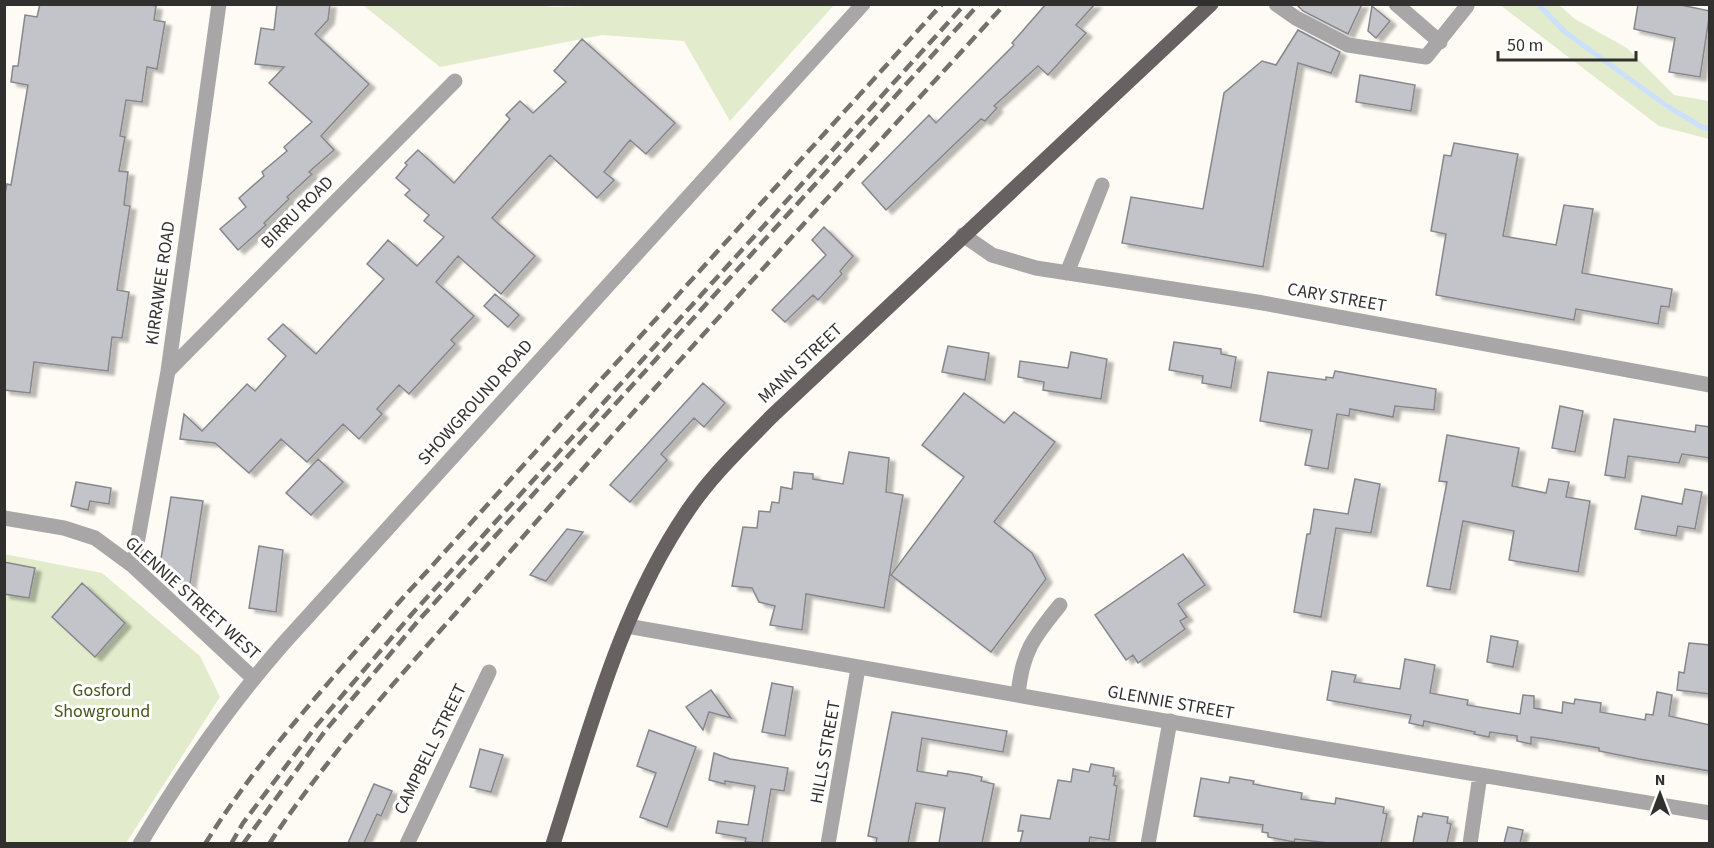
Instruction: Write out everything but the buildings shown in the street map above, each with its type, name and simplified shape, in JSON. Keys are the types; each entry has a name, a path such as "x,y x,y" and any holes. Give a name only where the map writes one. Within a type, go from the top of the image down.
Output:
{"main road":[{"name":"MANN STREET","path":"554,843 599,700 639,595 664,548 690,508 721,468 771,417 963,235 1211,4"}],"street":[{"name":"KIRRAWEE ROAD","path":"133,566 168,371 219,4"},
{"name":"SHOWGROUND ROAD","path":"140,843 205,743 254,678 863,4"},
{"path":"1276,4 1296,18 1348,45 1426,57 1467,6 1465,4"},
{"path":"1396,4 1440,42"},
{"name":"BIRRU ROAD","path":"168,371 455,81"},
{"path":"1066,273 1102,185"},
{"name":"CARY STREET","path":"963,235 976,246 1004,260 1036,268 1257,302 1710,385"},
{"name":"GLENNIE STREET WEST","path":"4,518 64,528 95,538 133,566 254,678"},
{"path":"1018,695 1020,671 1034,636 1060,605"},
{"name":"GLENNIE STREET","path":"627,626 858,668 1710,813"},
{"name":"HILLS STREET","path":"828,843 858,668"},
{"name":"CAMPBELL STREET","path":"406,843 489,672"},
{"path":"1148,843 1170,721"},
{"path":"1470,843 1480,775"}],"green space":[{"path":"533,4 554,7 638,4 834,5 730,121 684,41 602,35 440,67 363,5"},
{"path":"1500,5 1559,5 1575,19 1627,48 1674,95 1709,101 1709,139 1659,126"},
{"name":"Gosford Showground","path":"4,554 102,573 200,656 220,697 126,843 5,843"}],"waterway":[{"path":"1538,4 1565,32 1667,106 1702,127 1710,129"}],"railway":[{"path":"205,844 247,782 270,753 391,611 942,4"},
{"path":"231,844 243,823 317,725 411,615 965,4"},
{"path":"243,844 325,731 418,621 979,4"},
{"path":"269,844 353,731 569,484 1005,4"}]}
